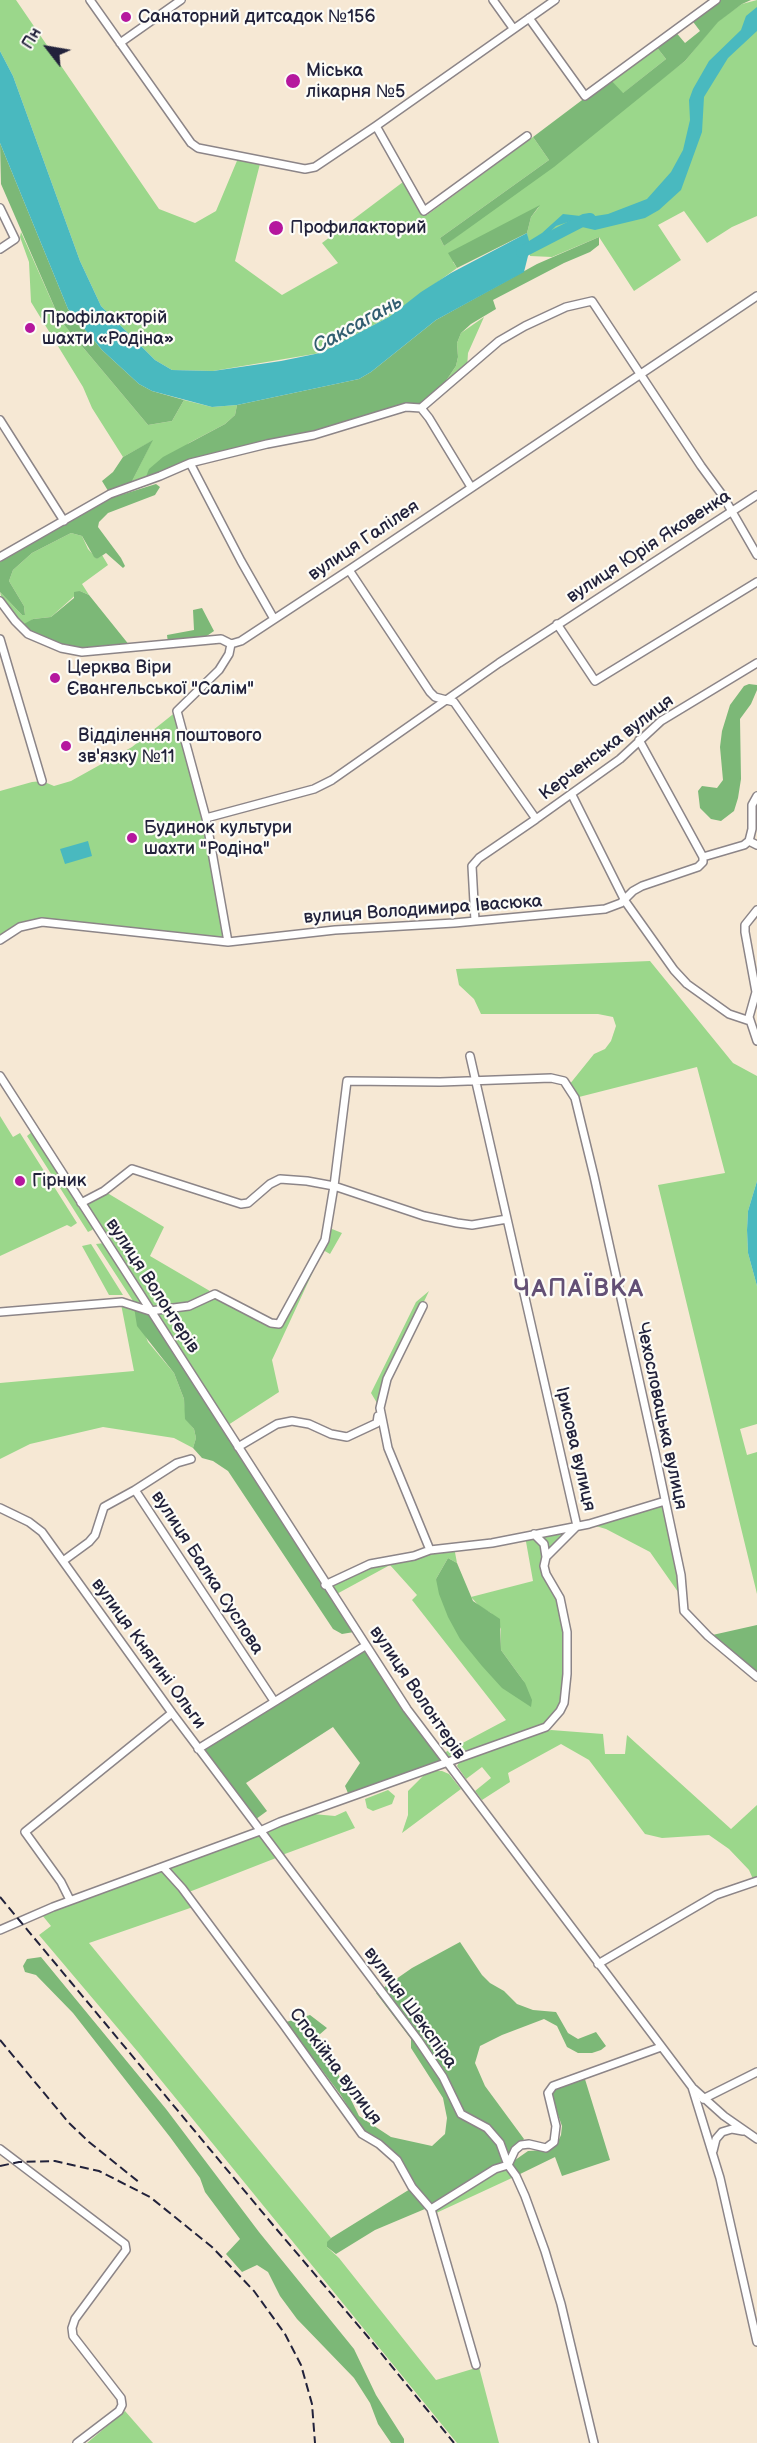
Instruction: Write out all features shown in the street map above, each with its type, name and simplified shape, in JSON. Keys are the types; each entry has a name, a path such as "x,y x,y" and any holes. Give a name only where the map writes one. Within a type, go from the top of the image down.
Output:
{"street":[{"path":"90,0 191,143 198,148 309,169 376,126 555,0"},
{"path":"120,43 181,0"},
{"path":"493,0 513,28"},
{"path":"529,18 585,96 716,0"},
{"path":"376,126 424,211 527,136"},
{"path":"0,208 15,239 0,249"},
{"name":"вулиця Галілея","path":"231,644 241,641 349,570 757,296"},
{"path":"0,557 110,494 190,463 314,435 406,407 421,408 499,341 566,307 592,301 723,496 730,512 757,555"},
{"path":"421,408 471,487"},
{"path":"0,420 64,521"},
{"path":"190,463 274,619"},
{"name":"вулиця Юрія Яковенка","path":"206,818 314,789 332,780 557,624 757,495"},
{"path":"349,570 430,692 435,697 454,702 536,819"},
{"path":"557,624 595,681 757,582"},
{"path":"0,601 28,634 61,648 82,652 220,639 231,644 229,654 219,670 177,711 206,818 228,942"},
{"path":"0,639 42,781"},
{"name":"Керченська вулиця","path":"475,921 472,866 479,858 572,795 620,759 661,722 757,663"},
{"path":"639,740 703,857"},
{"path":"572,795 625,901 674,970 687,984 729,1014 750,1021"},
{"path":"757,796 752,805 752,829 749,841 757,845"},
{"name":"вулиця Володимира Івасюка","path":"0,940 20,927 42,922 228,942 335,930 475,921 605,909 625,901 633,891 642,886 698,867 703,862 703,857 744,845 749,841"},
{"path":"757,910 745,925 756,992 750,1010 750,1021 757,1041"},
{"name":"Ірисова вулиця","path":"470,1056 576,1526 546,1557"},
{"name":"вулиця Волонтерів","path":"0,1076 366,1646 446,1762 692,2087 712,2154 757,2342"},
{"name":"Чехословацька вулиця","path":"476,1080 559,1079 569,1085 575,1098 681,1575 684,1611 708,1636 757,1677"},
{"path":"0,1312 122,1302 150,1311 189,1306 215,1294 271,1323 279,1324 325,1240 347,1081 476,1080"},
{"path":"81,1203 104,1191 132,1169 241,1204 248,1203 270,1184 280,1179 334,1186 424,1216 457,1223 472,1225 507,1219"},
{"path":"238,1447 277,1424 292,1421 309,1424 332,1434 347,1437 376,1423 387,1378 423,1306"},
{"path":"380,1408 388,1448 430,1550"},
{"path":"135,1490 177,1463 191,1459"},
{"name":"вулиця Балка Суслова","path":"63,1562 89,1542 94,1535 104,1507 135,1490 274,1701"},
{"path":"326,1585 370,1564 414,1556 430,1550 492,1543 576,1526 665,1502"},
{"name":"вулиця Княгині Ольги","path":"0,1508 37,1527 171,1713 260,1831"},
{"path":"0,1930 70,1900 546,1727 564,1703 567,1632 560,1598 546,1574 544,1544 534,1534"},
{"path":"198,1749 366,1646"},
{"path":"70,1900 61,1882 26,1832 171,1713"},
{"name":"вулиця Шекспіра","path":"260,1831 418,2040 443,2078 461,2114 487,2128 500,2143 508,2165 525,2196 545,2251 561,2304 594,2443"},
{"name":"Спокійна вулиця","path":"163,1867 182,1888 277,2014 362,2134 379,2144 397,2160 412,2187 430,2209 476,2365"},
{"path":"598,1964 716,1895 757,1881"},
{"path":"430,2209 495,2169 508,2165 515,2150 521,2145 529,2144 546,2148 554,2142 556,2126 548,2093 553,2086 661,2047"},
{"path":"703,2099 757,2072"},
{"path":"692,2087 703,2099 757,2139"},
{"path":"712,2154 716,2139 722,2132 732,2129 748,2132"},
{"path":"0,2149 125,2244 126,2250 75,2319 72,2328 73,2336 121,2398 122,2405 119,2411 77,2443"}],"green space":[{"path":"0,0 16,0 159,209 195,223 216,211 239,156 261,160 235,261 282,295 338,263 322,243 407,179 427,215 533,137 549,160 440,238 444,246 685,61 717,22 742,4 757,0 757,216 732,227 707,243 684,211 658,225 681,260 634,291 599,237 552,257 530,256 527,233 531,217 539,207 453,262 457,268 389,317 320,353 213,371 172,370 155,360 101,306 80,261 13,76 0,51"},
{"path":"716,0 751,0 718,22 685,61 554,167 444,246 440,238 549,160 533,137 610,79 623,93 666,59 655,45 674,30 685,43 700,31 691,19"},
{"path":"655,45 666,59 622,94 610,79"},
{"path":"0,143 68,309 102,350 139,384 152,391 184,400 172,421 148,425 60,320 1,184"},
{"path":"540,205 531,217 527,233 457,268 448,253"},
{"path":"21,232 60,320 148,425 172,421 184,400 212,407 237,405 235,415 225,424 189,443 144,482 129,487 152,441 123,457 92,408 83,387 31,302 29,262 20,237"},
{"path":"599,237 599,245 590,252 493,300 496,309 461,333 457,343 456,366 439,391 421,408 413,407 337,428 213,457 144,482 149,469 163,457 225,424 235,415 237,405 359,379 436,320 537,264"},
{"path":"484,317 468,353 467,368 439,391 456,366 457,343 461,333"},
{"path":"153,440 129,487 110,494 102,481 113,472 123,457"},
{"path":"156,484 160,487 155,495 108,513 99,522 98,527 121,558 125,566 123,568 106,553 97,559 94,557 82,536 71,533 32,553 13,570 9,581 24,606 25,615 22,615 0,592 0,562 111,498"},
{"path":"71,533 82,536 88,549 97,559 102,555 108,565 82,584 89,595 80,591 51,617 33,619 23,628 2,600 0,592 22,615 25,615 24,606 9,581 13,570 32,553"},
{"path":"80,591 89,595 130,646 82,649 61,645 23,628 24,624 33,619 51,617 74,598 74,592"},
{"path":"202,608 214,631 201,640 168,643 167,635 194,630 193,610"},
{"path":"757,685 757,690 751,704 740,719 741,779 738,798 734,811 721,821 711,819 700,808 698,791 702,786 717,788 723,780 720,747 722,731 730,705 744,686"},
{"path":"177,711 206,818 228,942 59,922 20,927 0,940 0,791 32,782 42,781 54,786 71,781 132,747"},
{"path":"650,961 733,1063 757,1076 757,1181 748,1211 747,1230 748,1253 757,1286 757,1424 740,1429 747,1455 757,1452 757,1594 658,1185 725,1173 697,1067 575,1098 569,1085 594,1054 605,1049 611,1041 616,1026 613,1017 598,1014 481,1014 474,999 459,985 456,969"},
{"name":"Гірник","path":"0,1116 13,1137 20,1133 77,1223 71,1227 67,1225 0,1256"},
{"path":"33,1131 94,1228 92,1230 88,1232 27,1136"},
{"path":"104,1191 164,1227 150,1256 215,1294 275,1325 325,1240 327,1227 342,1233 330,1254 323,1250 272,1360 279,1392 225,1427 81,1203"},
{"path":"104,1243 141,1299 139,1304 135,1304 96,1244"},
{"path":"91,1244 123,1295 109,1295 82,1246"},
{"path":"429,1291 387,1379 380,1408 371,1393 416,1302"},
{"path":"121,1304 134,1307 148,1342 174,1373 184,1399 186,1419 194,1429 196,1438 193,1448 174,1438 103,1427 30,1444 0,1459 0,1383 134,1371"},
{"path":"134,1307 150,1311 354,1632 342,1634 333,1629 228,1471 213,1461 202,1458 193,1448 196,1438 194,1429 185,1419 184,1399 174,1373 137,1326"},
{"path":"665,1501 683,1599 650,1552 606,1529 589,1524"},
{"path":"577,1526 546,1557 544,1566 560,1598 567,1632 564,1703 546,1727 446,1762 440,1755 506,1720 412,1600 417,1595 390,1565 333,1596 326,1585 370,1564 454,1547 457,1563 448,1558 436,1579 525,1683 501,1650 501,1629 491,1613 480,1607 471,1597 533,1581 525,1536"},
{"path":"448,1558 457,1563 473,1601 500,1619 501,1650 525,1683 532,1700 531,1707 502,1688 460,1639 448,1617 436,1579"},
{"path":"757,1625 757,1677 708,1636"},
{"path":"365,1646 446,1762 350,1798 345,1786 360,1763 333,1727 246,1783 267,1811 252,1822 198,1749"},
{"path":"551,1730 603,1734 605,1754 625,1754 627,1735 731,1829 757,1805 757,1879 753,1879 749,1870 729,1849 709,1835 662,1838 645,1834 589,1760 561,1744 508,1773 510,1782 482,1800 475,1791 491,1778 482,1767 466,1779 457,1766 461,1759"},
{"path":"434,1771 449,1774 461,1789 402,1833 408,1815 408,1791 423,1776"},
{"path":"388,1790 395,1796 392,1804 373,1811 367,1808 365,1799"},
{"path":"346,1811 355,1828 282,1855 265,1832 281,1824 313,1814 335,1816"},
{"path":"259,1835 276,1858 189,1892 168,1868"},
{"path":"162,1870 193,1907 89,1943 331,2238 327,2247 339,2258 436,2380 479,2367 499,2443 457,2443 138,2052 39,1935 51,1926 42,1915"},
{"path":"460,1942 482,1975 517,2004 533,2010 556,2012 568,2033 578,2039 596,2032 606,2046 592,2053 578,2053 567,2047 557,2026 544,2019 480,2046 475,2063 485,2086 524,2139 505,2163 432,2206 375,2230 336,2254 327,2247 327,2242 331,2238 415,2186 399,2158 364,2132 340,2094 286,2022 310,2015 327,2028 319,2035 359,2116 391,2137 432,2146 445,2134 447,2118 443,2098 411,2048 411,2039 376,1993 412,1968"},
{"path":"41,1957 166,2109 259,2232 354,2349 376,2395 404,2439 404,2443 391,2443 378,2424 370,2403 354,2378 297,2319 280,2296 268,2272 257,2265 242,2272 226,2254 240,2239 205,2192 200,2178 73,2013 36,1975 25,1972 23,1966 27,1959"},
{"path":"584,2076 610,2160 562,2176 555,2157 516,2176 508,2165 528,2151 545,2150 556,2146 561,2135 562,2126 549,2090"},
{"path":"507,2167 514,2177 434,2214 433,2210 496,2171"},
{"path":"125,2411 153,2443 87,2443"}],"water":[{"path":"757,7 757,31 728,58 704,97 702,132 681,190 659,210 645,218 595,230 571,221 556,226 529,252 524,272 436,320 359,379 237,405 212,407 152,391 139,384 102,350 68,309 0,143 0,51 13,76 80,261 101,306 155,360 172,370 213,371 281,361 320,353 389,317 421,292 451,273 527,233 529,241 542,233 563,214 589,217 608,214 647,199 671,172 683,150 690,120 689,100 709,61 741,30 746,16"},
{"path":"88,841 92,856 65,864 60,849"},
{"path":"757,1181 757,1286 748,1253 747,1230 748,1211"}],"waterway":[{"name":"Саксагань","path":"522,252 590,219"}],"railway":[{"path":"0,1897 454,2443"},
{"path":"0,2040 69,2123 140,2183"},
{"path":"0,2166 19,2162 55,2161 99,2171 150,2197 212,2247 254,2291 285,2334 301,2365 312,2404 315,2443"}],"place":[{"name":"Санаторний дитсадок №156","path":"126,17"},
{"name":"Міська лікарня №5","path":"293,81"},
{"name":"Профилакторий","path":"276,228"},
{"name":"Профілакторій шахти «Родіна»","path":"30,328"},
{"name":"Церква Віри Євангельської \"Салім\"","path":"55,678"},
{"name":"Відділення поштового зв'язку №11","path":"66,746"},
{"name":"Будинок культури шахти \"Родіна\"","path":"132,838"},
{"name":"Гірник","path":"20,1181"}],"district":[{"name":"ЧАПАЇВКА","path":"579,1290"}]}
